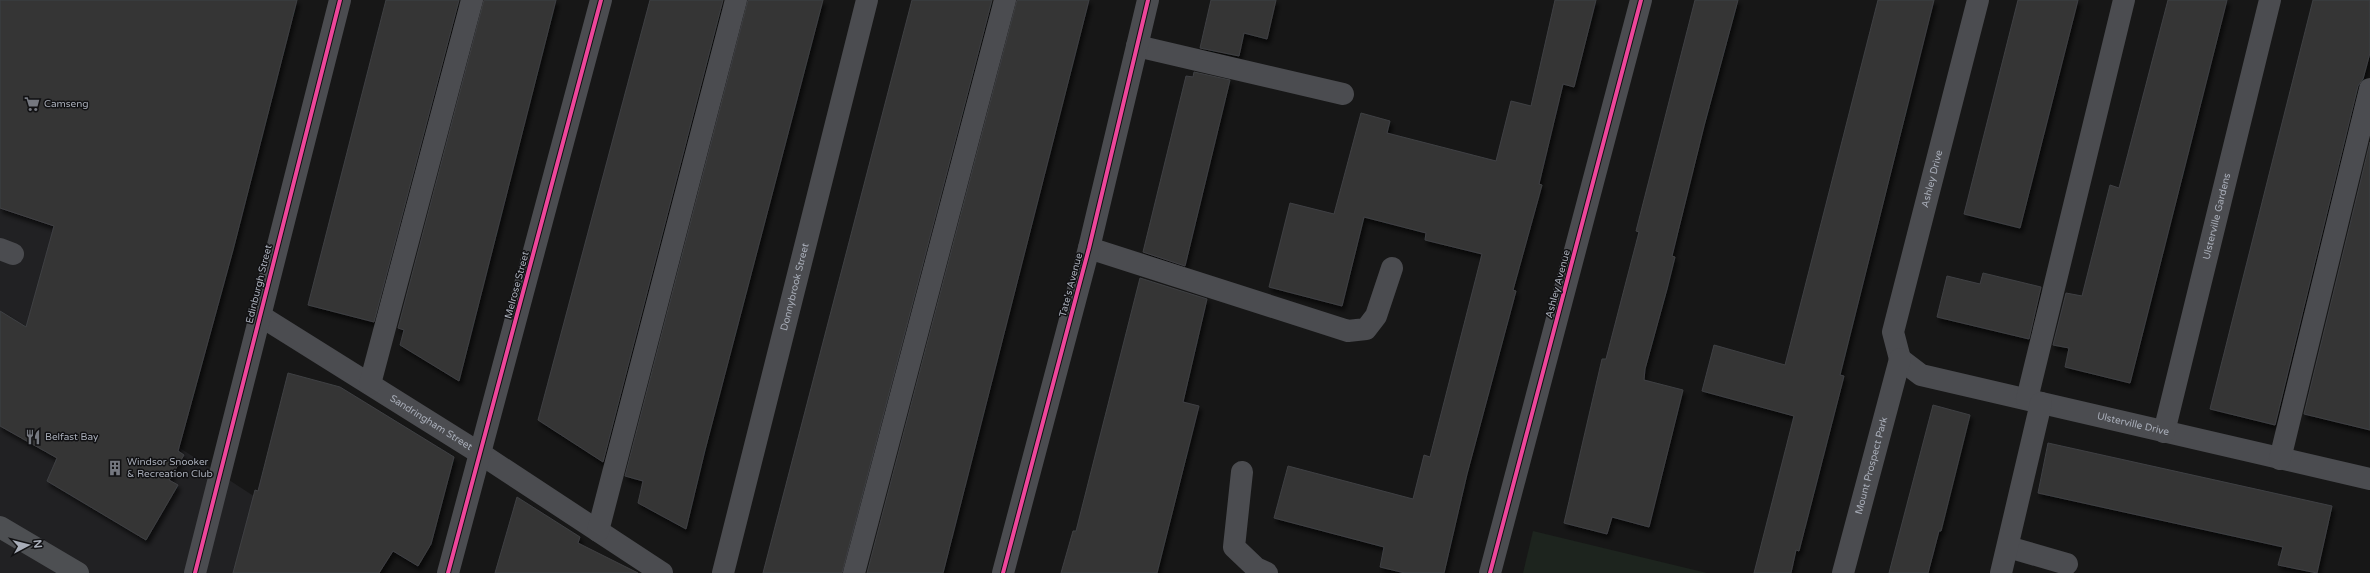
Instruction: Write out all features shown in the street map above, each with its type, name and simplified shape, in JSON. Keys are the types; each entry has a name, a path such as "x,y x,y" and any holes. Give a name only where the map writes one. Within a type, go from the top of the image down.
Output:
{"main road":[{"path":"0,527 78,573"}],"street":[{"name":"Edinburgh Street","path":"195,573 259,315 340,0"},
{"path":"370,384 472,0"},
{"name":"Melrose Street","path":"448,573 601,0"},
{"path":"598,531 736,0"},
{"name":"Donnybrook Street","path":"723,573 867,0"},
{"path":"854,573 1005,0"},
{"name":"Tate's Avenue","path":"1003,573 1089,248 1148,0"},
{"name":"Ashley Avenue","path":"1490,573 1641,0"},
{"name":"Ashley Drive","path":"1900,359 1893,332 1978,0"},
{"path":"2001,573 2008,547 2034,401 2124,0"},
{"name":"Ulsterville Gardens","path":"2164,432 2270,0"},
{"path":"1137,46 1344,94"},
{"path":"2280,459 2370,89"},
{"path":"1089,248 1348,330 1366,329 1376,316 1392,268"},
{"name":"Sandringham Street","path":"259,315 480,454 662,573"},
{"name":"Ulsterville Drive","path":"1900,359 1921,375 2370,479"},
{"name":"Mount Prospect Park","path":"1843,573 1900,359"},
{"path":"1242,472 1234,547 1256,568 1268,573"},
{"path":"2008,547 2068,564"}],"shaded area":[{"path":"0,0 196,0 86,387 372,573 0,573"},
{"path":"1533,531 1707,573 1523,573"}],"building":[{"path":"0,0 297,0 233,250 178,451 184,455 169,480 178,485 146,540 47,481 57,458 0,426 0,311 26,327 54,226 0,208"},
{"path":"386,0 459,0 374,322 308,305"},
{"path":"484,0 556,0 459,381 400,345 404,330 398,328"},
{"path":"650,0 723,0 603,462 538,420"},
{"path":"748,0 823,0 705,450 686,529 638,503 643,481 625,476"},
{"path":"912,0 992,0 842,573 763,573"},
{"path":"1017,0 1089,0 943,573 867,573"},
{"path":"1211,0 1276,0 1267,39 1244,33 1239,56 1200,48"},
{"path":"1555,0 1596,0 1574,87 1563,84 1539,184 1542,185 1513,290 1516,291 1467,474 1444,573 1405,573 1380,567 1384,547 1274,518 1288,466 1413,499 1424,455 1430,457 1482,254 1425,240 1426,233 1364,217 1342,306 1269,287 1290,203 1334,214 1361,113 1390,121 1387,133 1496,161 1511,101 1531,106"},
{"path":"1695,0 1738,0 1704,126 1672,256 1675,257 1645,369 1644,380 1683,390 1649,527 1612,517 1607,534 1564,523 1602,359 1606,359 1639,232 1636,231"},
{"path":"1878,0 1934,0 1840,375 1844,376 1799,551 1796,550 1791,573 1754,573 1794,416 1702,391 1714,345 1785,365"},
{"path":"2018,0 2078,0 2020,228 1964,214"},
{"path":"2168,0 2227,0 2130,383 2065,367 2069,348 2053,345 2066,293 2082,296 2110,185 2119,188"},
{"path":"2313,0 2370,0 2370,53 2363,79 2358,86 2275,425 2210,409"},
{"path":"1194,72 1230,80 1185,266 1143,252 1186,76 1193,77"},
{"path":"2370,142 2370,430 2304,414"},
{"path":"1983,273 2041,287 2029,339 1937,317 1947,276 1980,284"},
{"path":"1140,278 1207,299 1183,402 1199,406 1157,573 1061,573 1073,531 1076,531"},
{"path":"288,373 340,387 454,457 431,544 418,566 393,551 379,573 233,573 255,490 258,491"},
{"path":"1933,405 1970,415 1941,531 1939,531 1928,573 1889,573"},
{"path":"2048,443 2332,506 2317,573 2278,565 2283,547 2038,493"},
{"path":"517,497 580,537 578,543 638,573 495,573"}],"cycle path":[{"path":"195,573 340,0"},
{"path":"448,573 601,0"},
{"path":"1003,573 1089,248 1148,0"},
{"path":"1490,573 1641,0"}],"place":[{"name":"Camseng","path":"32,104"},
{"name":"Belfast Bay","path":"33,437"},
{"name":"Windsor Snooker & Recreation Club","path":"115,468"}]}
